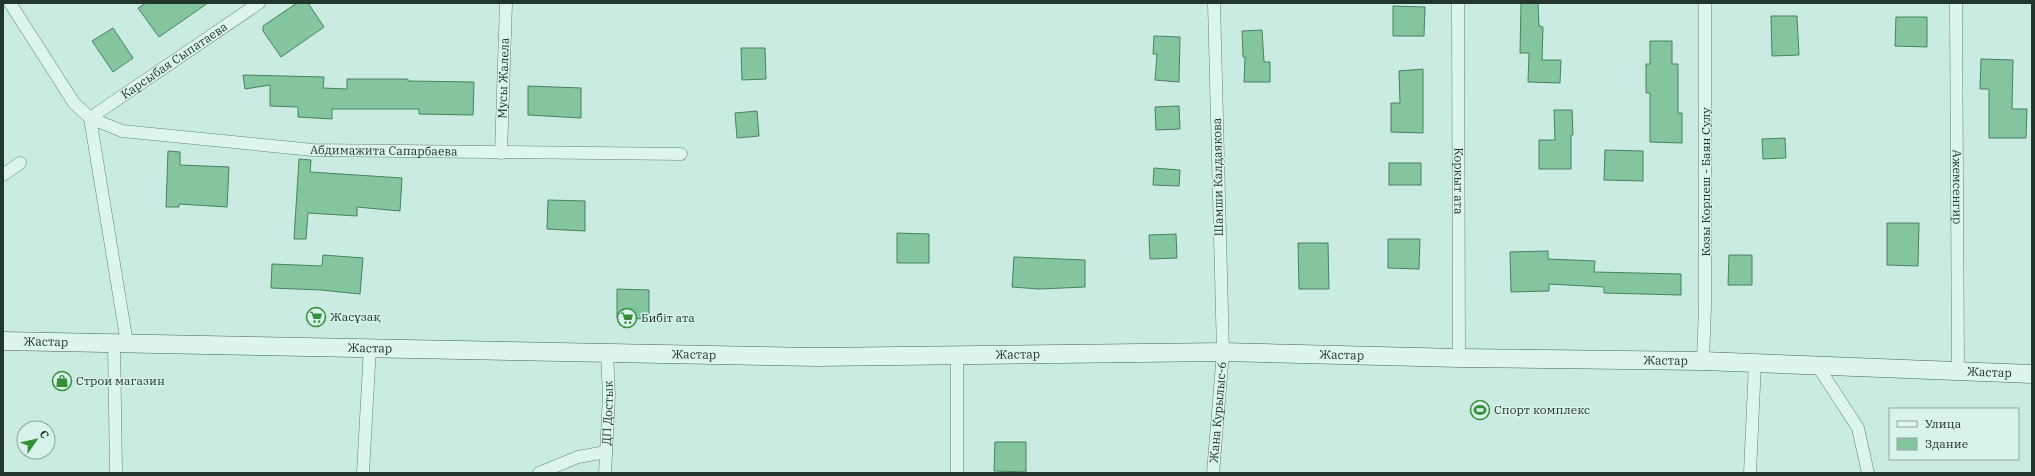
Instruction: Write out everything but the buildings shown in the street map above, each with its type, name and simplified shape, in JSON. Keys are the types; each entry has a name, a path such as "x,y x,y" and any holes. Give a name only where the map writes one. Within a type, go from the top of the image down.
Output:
{"street":[{"name":"Абдимажита Сапарбаева","path":"10,3 74,103 90,118 122,131 313,150 681,154"},
{"name":"Карсыбая Сыпатаева","path":"90,118 259,3"},
{"name":"Мусы Жалела","path":"501,153 506,3"},
{"name":"Шамши Калдаякова","path":"1214,3 1222,352"},
{"name":"Коркыт ата","path":"1458,3 1459,358"},
{"name":"Козы Корпеш - Баян Сулу","path":"1703,361 1705,306 1705,3"},
{"name":"Ажемсенгир","path":"1956,3 1958,370"},
{"path":"90,118 120,343 116,473"},
{"path":"3,175 20,163"},
{"name":"Жастар","path":"3,341 370,347 816,357 1222,352 1459,358 1703,361 2032,374"},
{"path":"363,473 370,347"},
{"name":"Жана Курылыс-6","path":"1213,473 1222,352"},
{"name":"ДП Достык","path":"605,473 609,396 607,353"},
{"path":"956,355 957,473"},
{"path":"1750,473 1755,363"},
{"path":"1817,365 1858,428 1868,473"},
{"path":"539,473 578,457 606,452"}],"place":[{"name":"Жасұзақ","path":"316,317"},
{"name":"Бибіт ата","path":"627,318"},
{"name":"Строи магазин","path":"62,381"},
{"name":"Спорт комплекс","path":"1480,410"}]}
